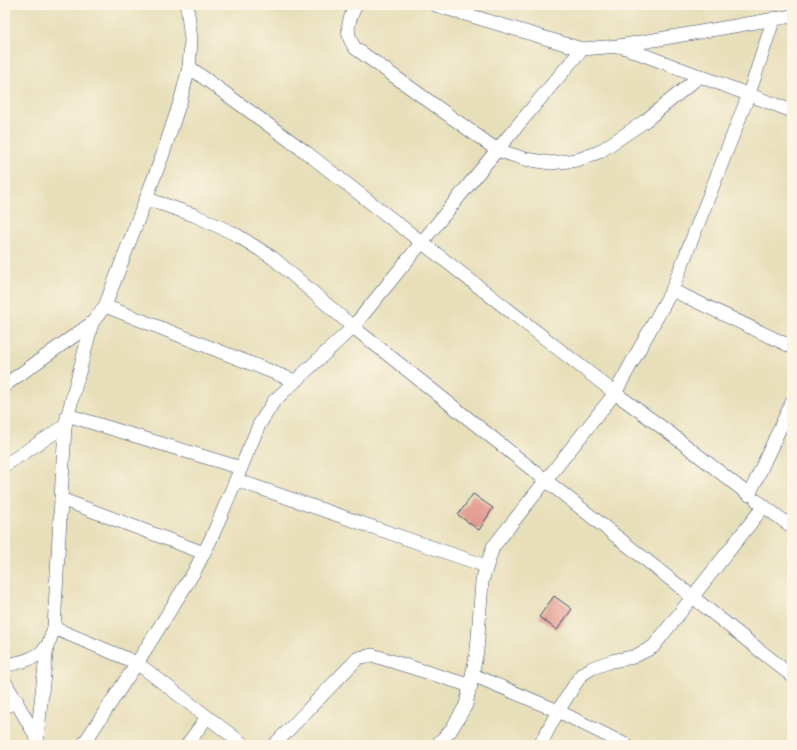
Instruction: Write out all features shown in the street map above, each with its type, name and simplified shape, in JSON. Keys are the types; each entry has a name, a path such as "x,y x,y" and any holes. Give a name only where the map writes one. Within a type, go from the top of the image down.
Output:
{"street":[{"path":"5,385 92,323 105,306 163,154 189,67 191,40 187,5"},
{"path":"356,5 349,19 347,32 350,41 355,48 496,150 525,159 551,163 577,160 599,152 645,121 700,76"},
{"path":"435,5 582,49 620,46 792,16"},
{"path":"437,745 451,730 466,705 477,651 482,581 493,547 615,394 672,290 749,94 774,18"},
{"path":"620,46 792,111"},
{"path":"83,745 194,572 204,553 259,425 274,400 353,327 496,150 582,49"},
{"path":"189,67 307,153 423,242 615,394 672,434 749,496 792,527"},
{"path":"146,199 194,215 235,234 273,258 311,289 353,327 792,676"},
{"path":"672,290 792,347"},
{"path":"105,306 295,381"},
{"path":"38,742 47,646 54,628 66,420 92,323"},
{"path":"749,496 792,402"},
{"path":"5,465 66,420"},
{"path":"66,420 241,468"},
{"path":"236,480 486,566"},
{"path":"61,500 204,553"},
{"path":"540,745 558,710 581,675 592,668 612,661 633,657 653,647 764,506"},
{"path":"54,628 137,663 244,745"},
{"path":"5,665 18,663 34,657 47,646"},
{"path":"274,745 358,658 372,655 472,681 558,710 626,745"},
{"path":"5,682 17,701 38,742"},
{"path":"5,707 17,701"},
{"path":"187,745 207,717"}],"building":[{"path":"473,494 493,508 479,530 458,515"},
{"path":"554,596 572,609 557,630 539,617"}]}
